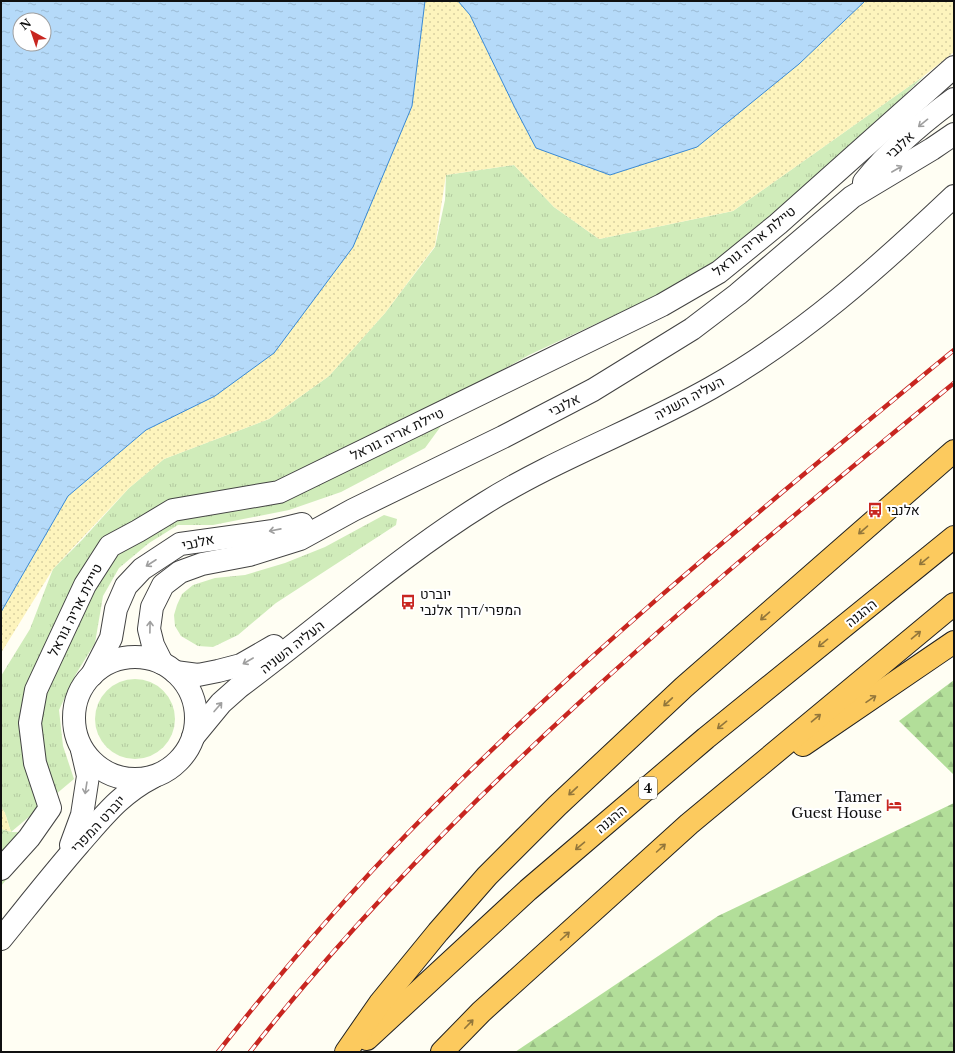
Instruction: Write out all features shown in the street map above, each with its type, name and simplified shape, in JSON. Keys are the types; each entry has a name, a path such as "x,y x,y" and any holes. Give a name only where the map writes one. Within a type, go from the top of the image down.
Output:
{"highway":[{"path":"346,1052 380,1004 438,932 487,876 557,806 684,687 954,451"},
{"name":"ההגנה","path":"352,1052 528,890 706,738 954,537"},
{"path":"442,1052 481,1012 689,824 954,604"},
{"path":"689,824 954,642"}],"street":[{"name":"טיילת אריה גוראל","path":"1,869 29,838 50,808 35,763 30,723 36,690 85,585 110,546 173,510 279,492 662,305 719,272 778,224 954,67"},
{"name":"אלנבי","path":"852,197 878,164 911,133 954,100"},
{"name":"אלנבי","path":"168,668 153,645 149,629 152,607 163,585 180,572 202,564 249,555 300,539 353,510 503,437 593,390 692,329 715,312 852,197 932,149 954,134"},
{"name":"העליה השניה","path":"193,737 220,703 239,687 437,535 486,503 557,463 666,412 711,388 754,361 810,323 900,248 954,196"},
{"name":"אלנבי","path":"92,675 112,638 116,610 126,586 142,569 180,544 273,531 353,510"},
{"name":"העליה השניה","path":"168,668 198,675 242,665 278,644 398,564"},
{"path":"125,658 144,658 168,668 185,684 193,699 196,718 193,737 184,754 170,768 153,777 133,780 113,776 95,766 82,750 74,731 74,711 80,691 92,675 107,664 125,658"},
{"name":"יוברט המפרי","path":"64,861 82,815 88,776 82,750"},
{"name":"יוברט המפרי","path":"1,938 64,861 111,807 127,792 153,777"}],"green space":[{"path":"925,75 782,216 720,266 529,355 468,389 425,448 341,492 289,510 213,525 178,525 149,543 119,568 103,596 95,643 76,674 59,710 63,746 74,779 11,832 5,813 1,807 1,676 30,629 53,569 82,540 129,488 164,459 269,419 329,376 385,313 435,247 445,200 446,175 514,165 554,207 599,239 733,211"},
{"path":"384,515 397,519 396,525 276,603 238,635 213,647 198,646 181,636 175,626 174,615 177,605 182,594 193,585 215,578 245,575 285,563 325,547"},
{"path":"135,679 150,682 163,691 172,704 175,719 172,734 163,747 150,756 135,759 120,756 107,747 98,734 95,719 98,704 107,691 120,682"},
{"path":"954,680 954,775 899,721"},
{"path":"954,803 954,1052 515,1052 718,916"},
{"path":"1,829 11,832 46,833 1,886"}],"sand":[{"path":"425,1 458,1 470,15 515,108 835,1 954,1 954,52 925,75 733,211 599,239 554,207 514,165 446,175 435,246 385,313 329,376 269,419 164,459 129,488 53,569 1,653 1,612 68,496 146,430 215,396 412,106"},
{"path":"1,807 5,813 11,832 1,829"}],"water":[{"path":"1,1 425,1 412,106 353,247 274,353 215,396 146,430 68,496 1,612"},
{"path":"458,1 865,1 799,64 697,147 610,175 536,148 470,15"}],"railway":[{"path":"218,1052 286,969 381,861 471,770 537,707 673,585 743,525 954,350"},
{"path":"250,1052 328,958 410,868 495,782 674,618 767,538 954,383"}],"place":[{"name":"אלנבי","path":"875,510"},
{"name":"יוברט המפרי/דרך אלנבי","path":"408,602"},
{"name":"Tamer Guest House","path":"894,805"}]}
